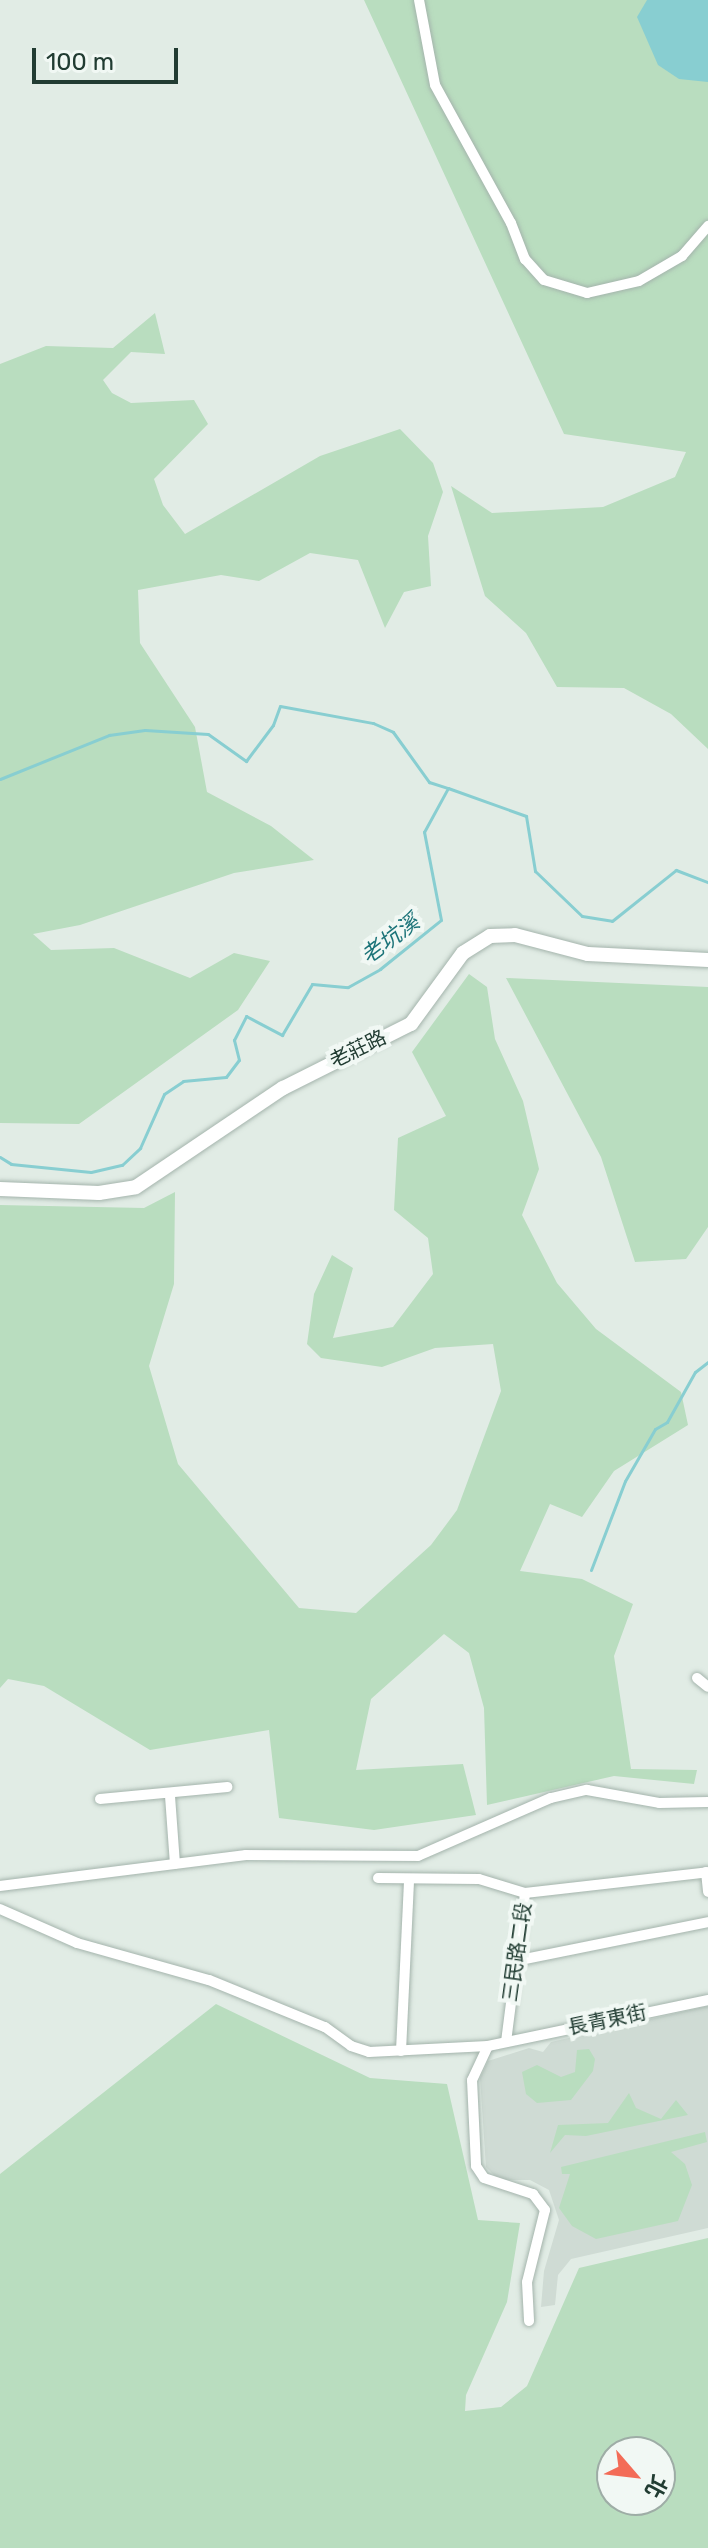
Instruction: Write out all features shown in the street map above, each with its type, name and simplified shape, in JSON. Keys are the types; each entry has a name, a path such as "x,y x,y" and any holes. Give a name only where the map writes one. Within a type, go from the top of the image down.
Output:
{"street":[{"path":"419,0 435,85 511,223 525,259 544,280 587,293 639,281 682,256 708,226"},
{"name":"老莊路","path":"0,1189 99,1193 136,1187 283,1088 411,1024 463,953 490,936 515,935 588,954 708,960"},
{"path":"697,1678 708,1687"},
{"path":"100,1799 170,1796 227,1787"},
{"path":"0,1886 246,1855 418,1856 551,1798 587,1790 659,1803 708,1802"},
{"path":"170,1796 175,1864"},
{"path":"707,1872 708,1892"},
{"name":"三民路二段","path":"506,2042 525,1893 707,1872"},
{"path":"378,1878 409,1882 479,1879 525,1893"},
{"path":"401,2051 409,1882"},
{"path":"0,1909 77,1943 209,1980 325,2027 351,2046 401,2051 488,2046 506,2042"},
{"path":"515,1961 708,1922"},
{"name":"長青東街","path":"506,2042 708,2000"},
{"path":"488,2046 472,2080 476,2166 491,2183 533,2194 545,2210 527,2282 529,2321"}],"shaded area":[{"path":"708,2006 708,2228 571,2259 558,2275 555,2305 541,2307 544,2271 559,2220 549,2190 530,2180 499,2180 486,2167 480,2078 488,2061 529,2048 543,2052 551,2042"}],"green space":[{"path":"364,0 708,0 708,749 671,714 624,688 557,687 526,633 485,596 451,486 492,513 603,507 675,477 686,452 564,434"},
{"path":"155,313 165,354 131,352 103,380 112,393 131,403 194,400 208,424 154,479 163,505 185,534 320,456 400,429 433,463 443,492 428,536 431,586 404,592 385,628 358,560 310,553 259,581 221,575 138,590 140,643 195,727 207,792 271,826 314,860 234,873 80,925 33,934 51,950 114,948 190,978 234,953 270,961 238,1010 79,1124 0,1123 0,364 46,346 113,348"},
{"path":"469,974 487,987 495,1039 523,1101 539,1169 522,1215 557,1283 596,1329 681,1392 688,1425 614,1471 582,1517 550,1504 520,1571 582,1579 633,1604 614,1656 631,1769 697,1770 694,1784 614,1776 487,1805 484,1708 469,1653 444,1634 371,1699 356,1770 463,1764 476,1815 374,1830 279,1818 269,1730 150,1750 44,1686 8,1679 0,1688 0,1205 144,1208 175,1192 174,1284 149,1366 178,1464 299,1608 356,1613 431,1545 457,1510 501,1391 493,1344 435,1348 382,1367 321,1358 307,1344 314,1294 332,1255 353,1268 333,1338 393,1327 433,1274 428,1238 394,1210 398,1138 446,1116 412,1052"},
{"path":"506,978 708,987 708,1227 686,1259 635,1262 601,1157"},
{"path":"216,2004 370,2078 447,2084 478,2220 520,2223 507,2302 466,2395 465,2411 501,2407 527,2386 579,2268 708,2238 708,2548 0,2548 0,2174"},
{"path":"589,2049 595,2059 593,2071 571,2100 537,2103 526,2094 522,2072 537,2065 561,2077 575,2072 577,2050"},
{"path":"629,2093 636,2108 661,2119 676,2100 688,2115 586,2136 565,2135 550,2153 558,2125 608,2123"},
{"path":"705,2132 707,2142 671,2152 685,2164 692,2185 678,2221 596,2239 572,2226 559,2208 570,2174 562,2174 561,2167"}],"water":[{"path":"647,0 708,0 708,82 679,79 658,65 637,17"}],"waterway":[{"path":"0,779 109,735 145,730 208,734 246,761 273,725 280,706 373,723 393,732 429,782 448,788"},
{"name":"老坑溪","path":"0,1157 11,1164 91,1172 122,1165 140,1148 164,1094 183,1081 226,1077 239,1060 234,1040 246,1016 282,1035 312,984 348,987 380,969 441,920 424,832 448,788 526,816 535,871 582,916 612,921 676,870 708,882"},
{"path":"591,1570 625,1481 655,1429 667,1422 695,1372 708,1362"}]}
